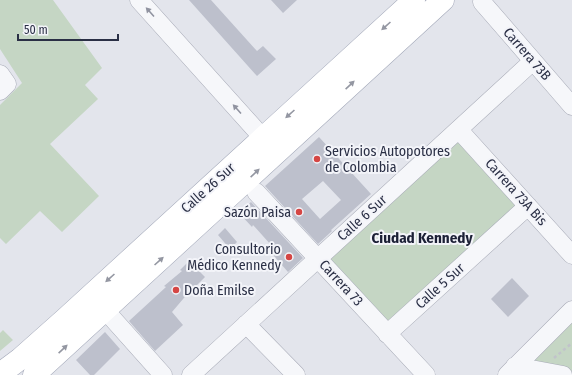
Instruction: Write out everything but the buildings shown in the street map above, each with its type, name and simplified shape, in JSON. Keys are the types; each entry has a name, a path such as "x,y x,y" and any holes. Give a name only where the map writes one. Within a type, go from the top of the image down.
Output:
{"main road":[{"name":"Calle 26 Sur","path":"34,375 105,310 414,0"},
{"name":"Calle 26 Sur","path":"7,373 65,319 443,0"}],"street":[{"path":"139,0 270,146"},
{"name":"Carrera 73B","path":"482,2 572,106"},
{"name":"Calle 6 Sur","path":"191,375 533,61"},
{"path":"0,74 7,84 0,91"},
{"name":"Carrera 73A Bis","path":"459,130 572,255"},
{"name":"Carrera 73","path":"256,192 426,375"},
{"name":"Calle 5 Sur","path":"388,334 528,206"},
{"path":"105,310 163,375"},
{"path":"511,371 572,310"},
{"path":"246,324 296,375"},
{"path":"511,371 563,375"}],"green space":[{"path":"0,0 53,0 102,68 85,85 98,99 50,144 99,196 62,232 40,211 6,244 0,238 0,105 22,83 0,49"},
{"path":"461,138 520,204 386,326 327,260"},
{"path":"572,322 572,371 527,363"},
{"path":"3,330 13,340 0,351 0,333"}],"place":[{"name":"Servicios Autopotores de Colombia","path":"317,159"},
{"name":"Sazón Paisa","path":"299,212"},
{"name":"Consultorio Médico Kennedy","path":"289,257"},
{"name":"Doña Emilse","path":"176,290"}],"district":[{"name":"Ciudad Kennedy","path":"422,238"}]}
